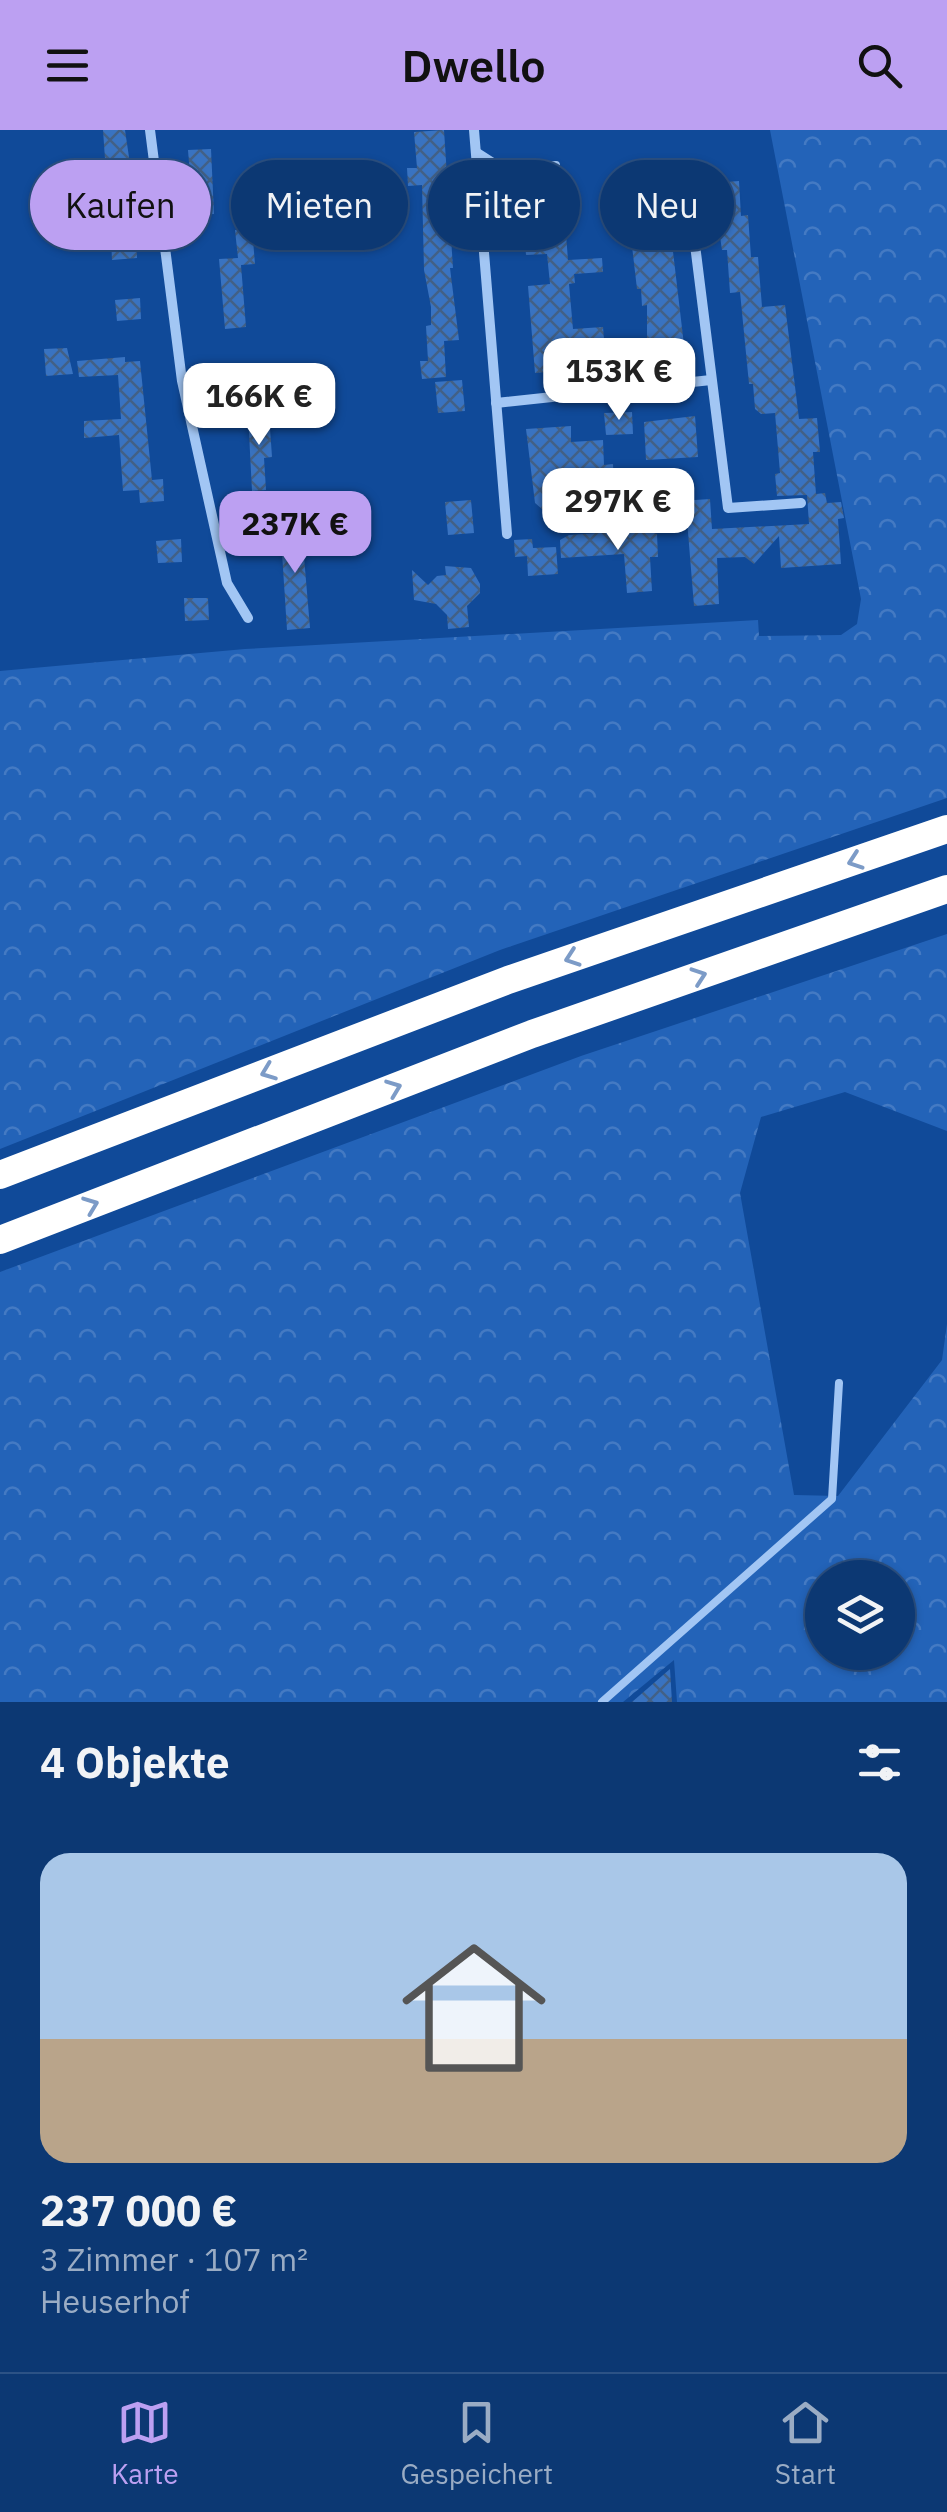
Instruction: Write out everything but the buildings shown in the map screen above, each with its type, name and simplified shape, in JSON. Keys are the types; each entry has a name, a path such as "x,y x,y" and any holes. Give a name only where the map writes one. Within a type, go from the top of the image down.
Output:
{"highway":[{"path":"0,1176 508,980 947,830"},
{"path":"0,1240 532,1034 947,889"}],"street":[{"path":"150,130 182,381 227,583 248,618"},
{"path":"474,130 507,534"},
{"path":"695,250 728,508 801,503"},
{"path":"496,404 711,380"}],"lane":[{"path":"476,150 490,160"},
{"path":"182,381 268,371"},
{"path":"602,1702 832,1499 839,1383"}],"green space":[{"path":"770,130 947,130 947,798 500,950 0,1149 0,671 245,649 758,620 759,636 841,635 857,624 861,599"},
{"path":"653,486 657,533 617,522 615,488"},
{"path":"947,934 947,1131 845,1092 761,1117 740,1193 794,1495 838,1496 942,1360 947,1324 947,1702 677,1702 674,1660 623,1702 0,1702 0,1272 581,1056"}]}
